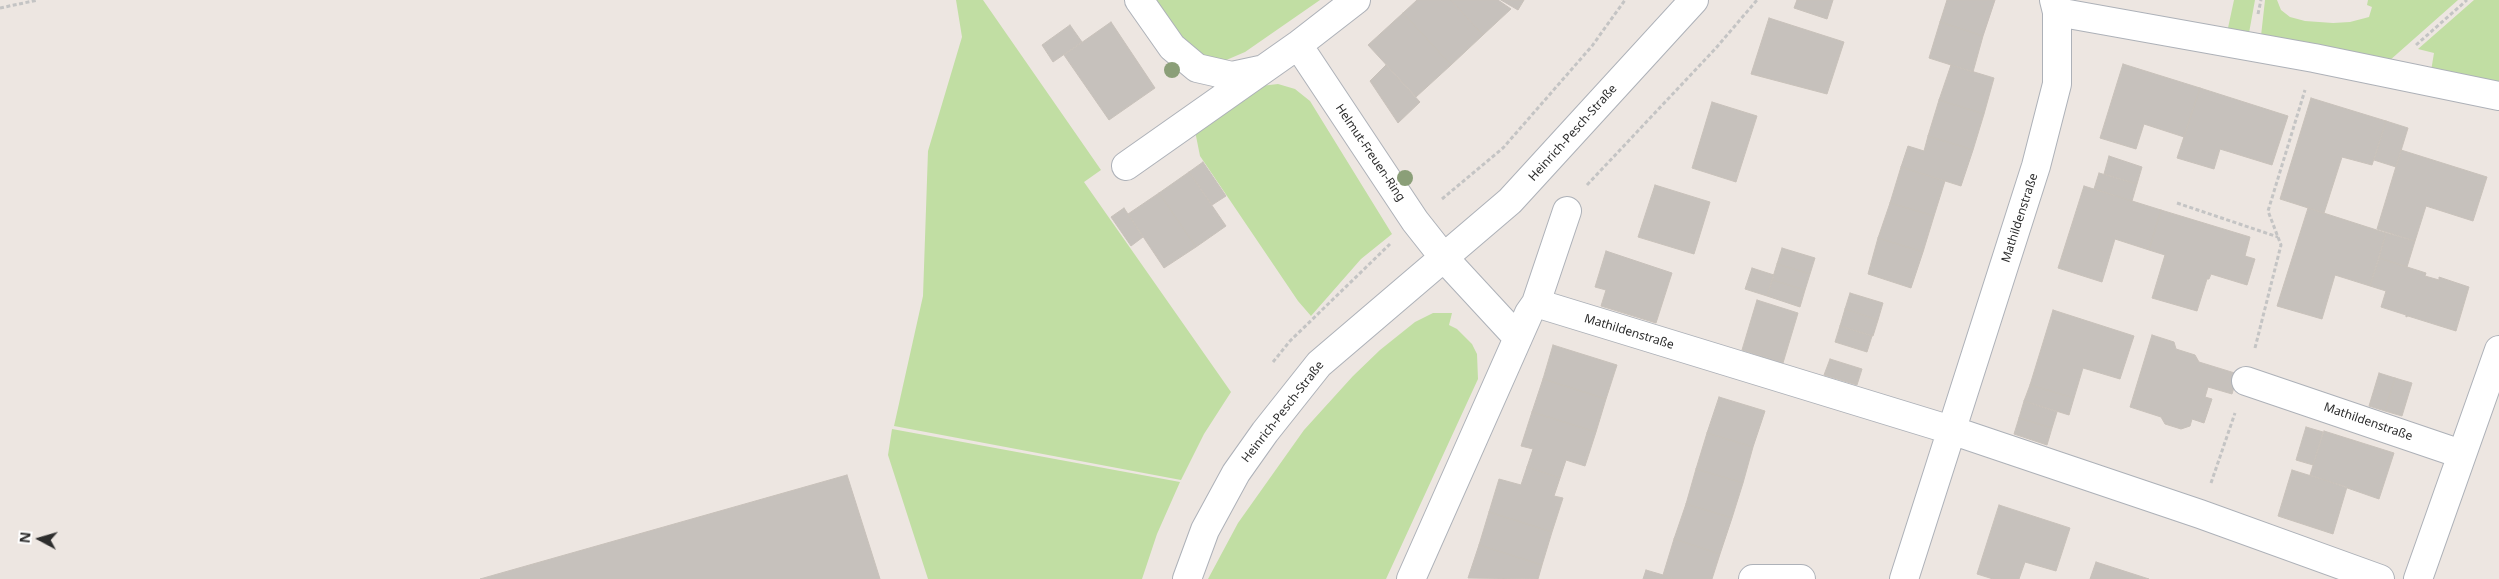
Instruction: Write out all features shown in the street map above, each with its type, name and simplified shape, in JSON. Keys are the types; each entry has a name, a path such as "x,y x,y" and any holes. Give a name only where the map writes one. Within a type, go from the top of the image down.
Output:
{"street":[{"path":"1139,0 1172,47 1197,68 1232,76 1261,70"},
{"path":"1126,166 1298,45 1356,0"},
{"name":"Heinrich-Pesch-Straße","path":"1187,579 1205,530 1236,472 1264,432 1319,364 1445,259 1510,201 1694,0"},
{"path":"2055,6 2499,96"},
{"name":"Mathildenstraße","path":"1904,579 2036,166 2057,84 2055,6"},
{"name":"Helmut-Freuen-Ring","path":"1298,45 1415,221 1445,259"},
{"path":"1412,579 1518,338 1536,304 1567,211"},
{"path":"1445,259 1518,338"},
{"name":"Mathildenstraße","path":"1536,304 1951,430 2200,514 2380,579"},
{"path":"2418,579 2499,350"},
{"name":"Mathildenstraße","path":"2246,381 2461,454"},
{"path":"1753,579 1801,579"}],"path":[{"path":"0,8 38,0"},
{"path":"1567,211 1583,189 1716,48 1757,0"},
{"path":"2406,78 2413,48 2467,0"},
{"path":"2200,514 2246,381 2281,245 2268,211 2314,58"},
{"path":"2177,203 2278,237"}],"green space":[{"path":"956,0 983,0 1101,170 1084,182 1231,392 1204,434 1181,480 894,426 923,296 928,151 962,37"},
{"path":"1154,0 1320,0 1245,52 1224,61 1193,53"},
{"path":"2234,0 2255,0 2249,33 2228,28"},
{"path":"2265,0 2277,0 2281,10 2290,17 2305,21 2333,23 2350,22 2369,17 2372,7 2367,5 2368,0 2458,0 2389,61 2261,36"},
{"path":"2474,0 2499,0 2499,84 2431,71 2434,53 2418,49"},
{"path":"1278,84 1295,89 1310,101 1392,234 1361,259 1311,316 1298,301 1200,156 1195,131 1261,86"},
{"path":"1433,313 1452,313 1449,325 1457,329 1472,344 1477,354 1478,379 1386,579 1208,579 1238,523 1304,430 1353,376 1380,350 1415,322"},
{"path":"892,429 1180,482 1157,534 1142,579 928,579 888,455"}],"building":[{"path":"1417,0 1451,0 1483,35 1451,65 1403,13"},
{"path":"1451,0 1498,0 1511,9 1483,35"},
{"path":"1501,0 1524,0 1518,10"},
{"path":"1797,0 1833,0 1827,19 1794,8"},
{"path":"1947,0 1995,0 1983,36 1940,22"},
{"path":"1403,13 1451,65 1416,97 1368,45"},
{"path":"1769,18 1844,42 1827,94 1751,74"},
{"path":"1111,22 1155,88 1109,120 1064,55"},
{"path":"1940,22 1983,36 1973,72 1929,58"},
{"path":"1070,25 1082,42 1053,62 1042,45"},
{"path":"2123,64 2200,88 2184,137 2144,124 2136,149 2100,138"},
{"path":"1386,65 1420,102 1398,123 1370,81"},
{"path":"1951,65 1994,78 1984,114 1939,100"},
{"path":"2200,88 2288,116 2272,165 2220,149 2214,169 2177,158"},
{"path":"2311,98 2386,121 2372,165 2342,157 2324,213 2280,199"},
{"path":"1939,100 1984,114 1973,150 1928,136"},
{"path":"1712,102 1757,116 1736,182 1692,168"},
{"path":"2386,121 2408,128 2396,167 2374,160"},
{"path":"1928,136 1973,150 1961,186 1901,167 1908,146 1924,151"},
{"path":"2401,150 2487,177 2473,221 2426,206 2415,241 2377,229"},
{"path":"2109,156 2142,167 2137,184 2104,174"},
{"path":"1203,162 1226,196 1212,205 1189,172"},
{"path":"1901,167 1945,181 1934,216 1890,203"},
{"path":"1189,172 1226,226 1196,247 1159,193"},
{"path":"2099,173 2137,184 2132,201 2094,189"},
{"path":"1655,185 1710,202 1694,254 1638,237"},
{"path":"2084,186 2161,210 2149,250 2115,239 2102,282 2058,268"},
{"path":"1159,193 1196,247 1164,268 1128,214"},
{"path":"1890,203 1934,216 1923,252 1878,238"},
{"path":"1124,208 1143,237 1131,246 1111,217"},
{"path":"2308,208 2386,233 2370,286 2335,275 2322,319 2277,306"},
{"path":"2161,210 2250,237 2245,256 2255,259 2247,285 2211,274 2209,279 2207,279 2197,311 2152,298 2165,255 2149,250"},
{"path":"2386,233 2415,241 2407,267 2379,258"},
{"path":"1878,238 1923,252 1911,288 1868,274"},
{"path":"1782,248 1815,258 1810,274 1777,264"},
{"path":"1606,251 1672,273 1656,323 1601,306 1606,290 1595,287"},
{"path":"2379,258 2426,273 2425,276 2439,280 2439,277 2469,287 2456,331 2408,316 2406,317 2406,315 2381,307 2386,291 2370,286"},
{"path":"1777,264 1810,274 1805,290 1772,280"},
{"path":"1752,268 1774,275 1767,296 1745,289"},
{"path":"1772,280 1805,290 1800,307 1767,296"},
{"path":"1850,293 1883,303 1878,320 1845,309"},
{"path":"1757,300 1798,313 1783,363 1742,350"},
{"path":"1845,309 1878,320 1873,336 1840,326"},
{"path":"2053,310 2134,336 2120,379 2083,368 2074,398 2030,385"},
{"path":"1840,326 1872,336 1867,352 1835,342"},
{"path":"2152,335 2174,342 2176,349 2195,355 2199,362 2238,374 2232,394 2208,387 2205,397 2212,399 2204,423 2192,419 2190,426 2181,429 2165,424 2161,417 2130,407"},
{"path":"1553,345 1617,365 1606,399 1543,379"},
{"path":"1830,359 1862,369 1857,385 1824,375"},
{"path":"2379,373 2395,378 2385,411 2369,406"},
{"path":"2395,378 2412,383 2402,416 2385,411"},
{"path":"1543,379 1606,399 1596,432 1532,412"},
{"path":"2030,385 2074,398 2069,415 2024,401"},
{"path":"1719,397 1765,411 1753,447 1707,433"},
{"path":"2024,401 2057,412 2052,428 2019,418"},
{"path":"1532,412 1596,432 1585,466 1566,460 1560,478 1527,467 1533,449 1521,446"},
{"path":"2019,418 2052,428 2047,445 2014,434"},
{"path":"2306,427 2323,432 2313,465 2296,460"},
{"path":"2324,431 2394,453 2379,499 2310,475"},
{"path":"1707,433 1753,447 1743,483 1696,469"},
{"path":"1527,467 1560,478 1554,496 1563,498 1552,532 1489,512 1499,479 1521,485"},
{"path":"1696,469 1743,483 1732,518 1686,504"},
{"path":"2292,470 2347,487 2333,534 2278,516"},
{"path":"847,475 880,579 480,579"},
{"path":"1686,504 1732,518 1720,554 1674,539"},
{"path":"1999,505 2070,528 2056,571 2025,562 2019,579 1993,579 1977,574"},
{"path":"1489,512 1552,532 1542,565 1479,545"},
{"path":"1674,539 1720,554 1712,579 1674,579 1663,575"},
{"path":"1479,545 1542,565 1538,579 1468,578"},
{"path":"2096,562 2149,579 2090,579"},
{"path":"1646,570 1663,575 1674,579 1643,579"}]}
